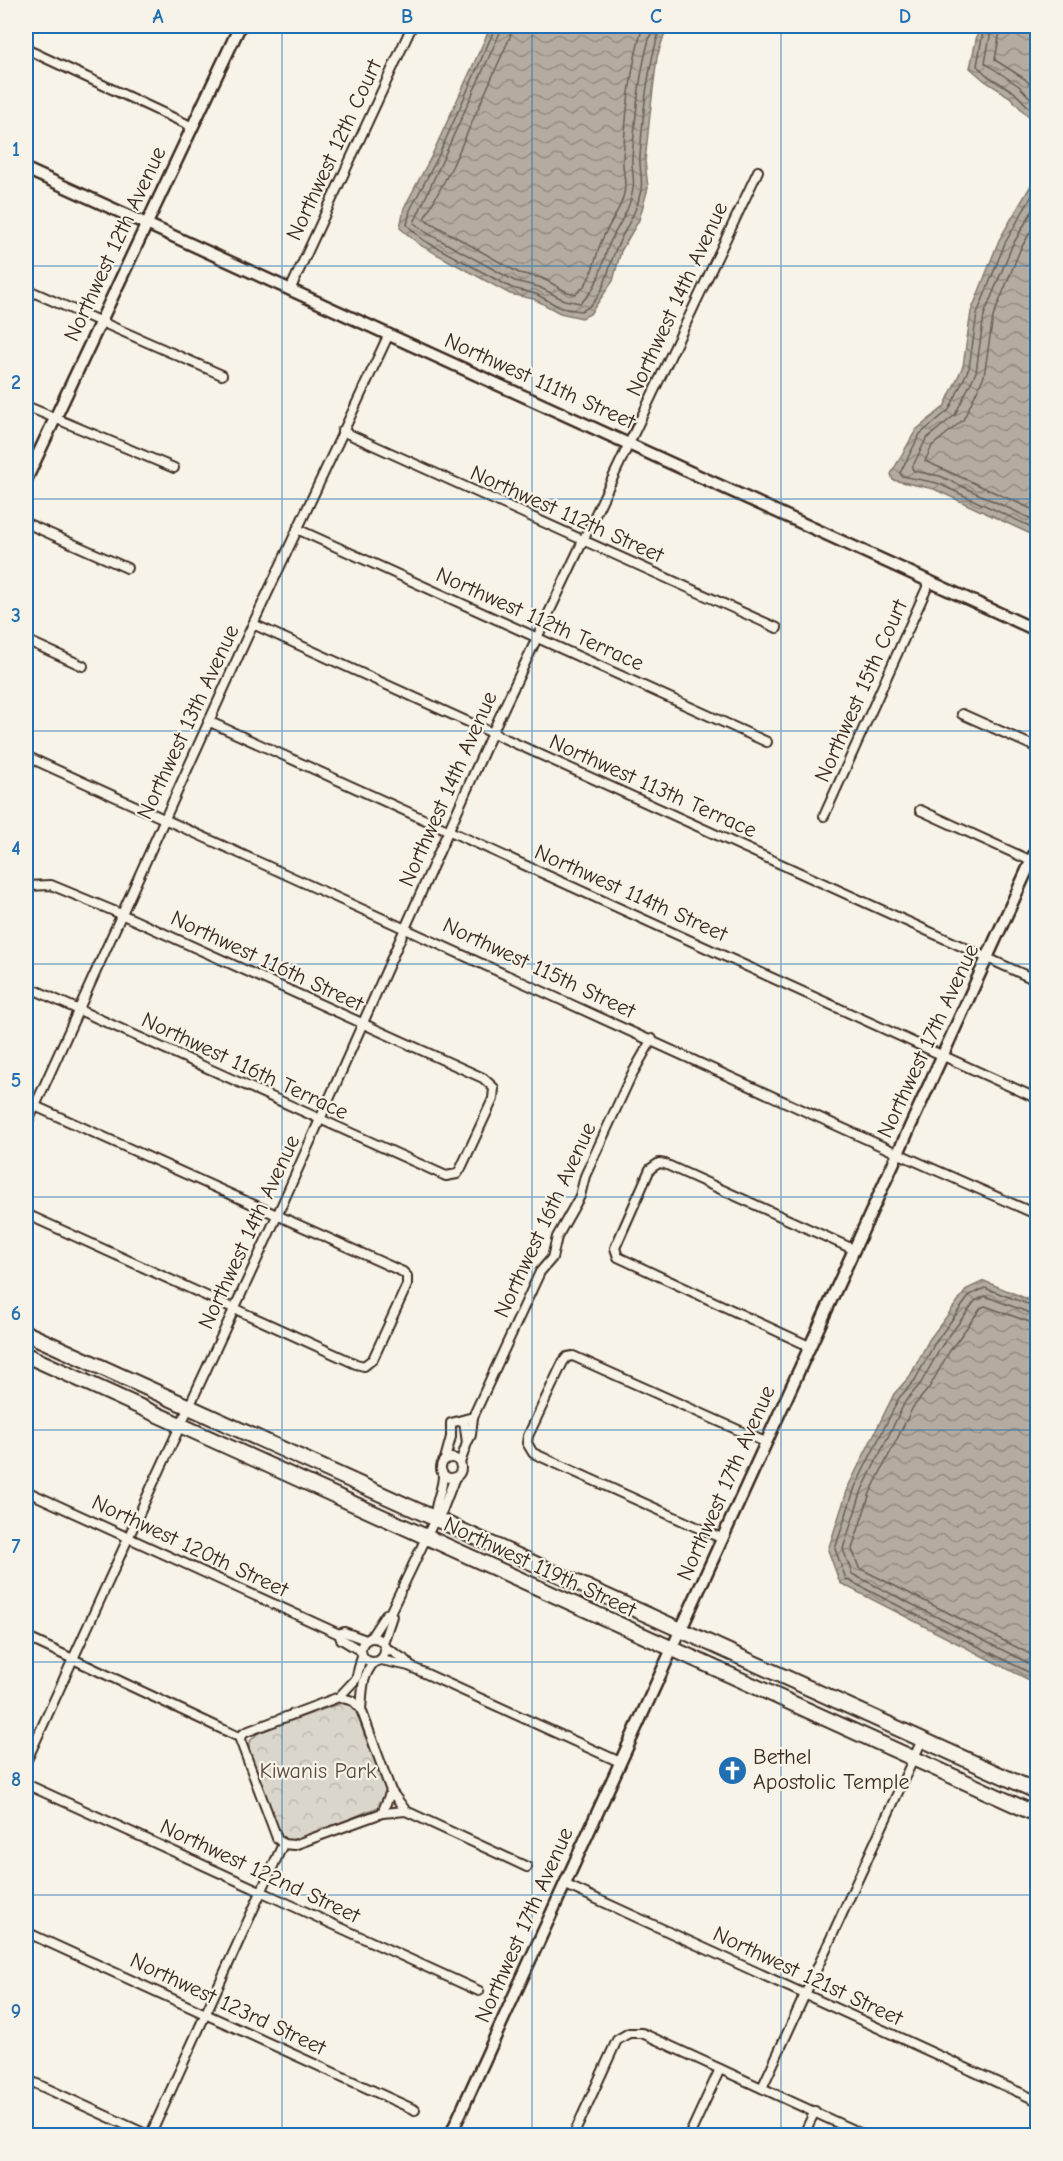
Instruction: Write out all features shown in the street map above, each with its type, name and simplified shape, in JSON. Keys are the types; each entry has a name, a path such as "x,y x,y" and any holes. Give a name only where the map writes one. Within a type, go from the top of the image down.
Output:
{"highway":[{"name":"Northwest 119th Street","path":"26,1333 1038,1792"},
{"name":"Northwest 119th Street","path":"26,1355 1038,1815"}],"street":[{"name":"Northwest 12th Court","path":"290,290 412,26"},
{"name":"Northwest 12th Avenue","path":"26,480 99,321 193,127 237,27"},
{"path":"26,49 193,127"},
{"name":"Northwest 111th Street","path":"26,169 1038,631"},
{"name":"Northwest 14th Avenue","path":"26,1762 277,1216 492,733 758,171"},
{"path":"26,289 222,375"},
{"name":"Northwest 13th Avenue","path":"26,1126 208,721 389,334"},
{"path":"26,406 174,468"},
{"name":"Northwest 112th Street","path":"342,431 777,628"},
{"path":"26,523 127,568"},
{"name":"Northwest 112th Terrace","path":"297,529 767,742"},
{"name":"Northwest 15th Court","path":"824,816 930,581"},
{"name":"Northwest 113th Terrace","path":"253,624 1038,981"},
{"path":"26,640 83,666"},
{"path":"962,714 1038,748"},
{"name":"Northwest 114th Street","path":"208,721 1038,1099"},
{"name":"Northwest 115th Street","path":"26,756 652,1040 897,1154 1038,1215"},
{"path":"920,810 1034,862"},
{"name":"Northwest 17th Avenue","path":"450,2136 673,1651 853,1249 987,958 1034,862 1038,846"},
{"name":"Northwest 116th Street","path":"26,886 51,885 122,914 491,1083 494,1088 493,1099 461,1168 451,1177"},
{"name":"Northwest 116th Terrace","path":"26,986 437,1173 451,1177"},
{"name":"Northwest 16th Avenue","path":"466,1440 471,1435 473,1417 540,1272 552,1258 558,1237 580,1196 585,1176 631,1076 652,1040"},
{"path":"26,1102 395,1268 407,1276 407,1285 373,1359 364,1366 26,1214"},
{"path":"809,1346 623,1260 616,1254 615,1248 650,1169 659,1164 665,1164 853,1249"},
{"path":"723,1539 533,1453 527,1443 528,1436 567,1357 580,1358 765,1442"},
{"name":"Northwest 16th Avenue","path":"435,1519 434,1508 443,1485 440,1468 445,1460 451,1437 450,1423 473,1417"},
{"name":"Northwest 16th Avenue","path":"390,1613 435,1519 442,1511 455,1477 461,1470 460,1463 466,1440 464,1421"},
{"path":"451,1437 466,1440"},
{"path":"445,1460 452,1458 460,1463"},
{"path":"443,1475 455,1477"},
{"name":"Northwest 120th Street","path":"26,1491 339,1634 341,1639 362,1654 378,1661 409,1666 620,1762"},
{"path":"239,1737 246,1732 339,1698 356,1679 368,1639 386,1614 390,1613 392,1616 378,1661 361,1686 361,1710 391,1791 406,1811 527,1867"},
{"name":"Northwest 120th Street","path":"339,1634 344,1632 384,1645 407,1661 409,1666"},
{"path":"26,1637 239,1737 277,1838 283,1844 294,1845 382,1813 406,1811"},
{"path":"339,1698 353,1701 361,1710"},
{"path":"762,2088 922,1740"},
{"name":"Northwest 122nd Street","path":"26,1784 479,1991"},
{"path":"382,1813 391,1791"},
{"path":"26,2079 150,2136 283,1844"},
{"name":"Northwest 121st Street","path":"564,1884 1038,2102"},
{"name":"Northwest 123rd Street","path":"26,1932 415,2110"},
{"path":"573,2136 617,2040 629,2033 642,2033 866,2136"},
{"path":"689,2136 720,2069"},
{"path":"804,2136 814,2111"}],"green space":[{"name":"Kiwanis Park","path":"344,1702 351,1705 356,1712 386,1790 383,1805 299,1840 285,1841 281,1836 249,1752 249,1742 259,1732"}],"water":[{"path":"491,26 667,26 657,57 645,161 648,188 639,220 621,251 613,281 590,314 582,318 560,313 534,299 510,294 420,245 400,228 404,208 431,157"},
{"path":"979,26 1037,26 1037,126 1010,97 970,68"},
{"path":"1037,175 1037,537 934,489 893,480 891,474 916,430 944,407 963,366 971,312 999,240"},
{"path":"984,1281 1037,1303 1037,1684 840,1583 828,1550 849,1485 894,1394 910,1376 929,1340 967,1289"}],"place":[{"name":"Bethel Apostolic Temple","path":"732,1770"}]}
